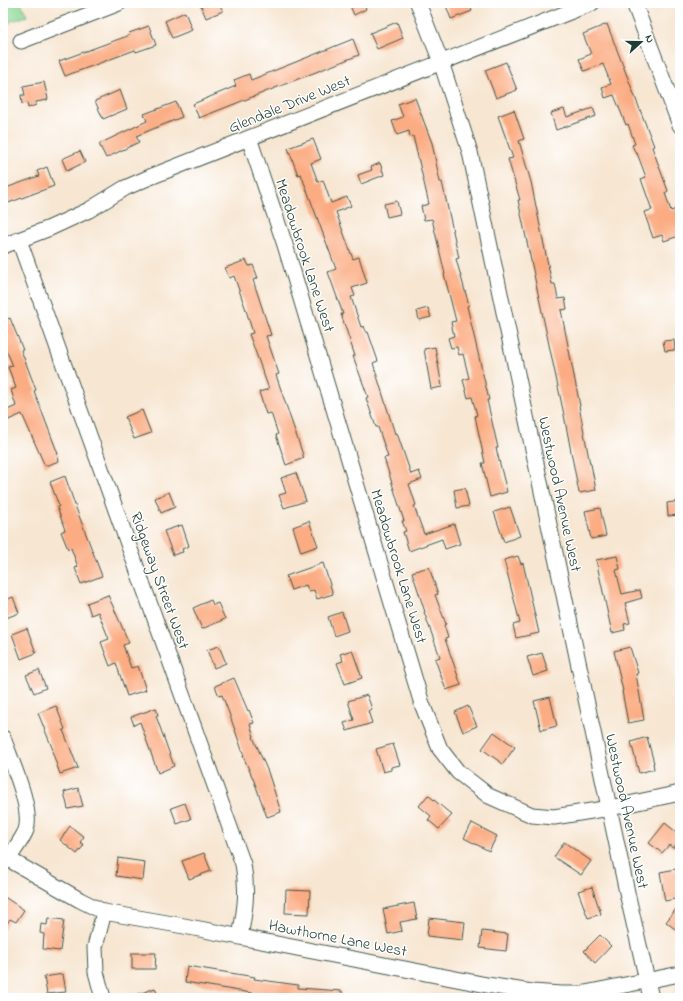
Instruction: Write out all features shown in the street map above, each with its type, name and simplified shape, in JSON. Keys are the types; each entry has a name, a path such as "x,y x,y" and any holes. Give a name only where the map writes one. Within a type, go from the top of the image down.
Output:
{"street":[{"path":"21,41 120,3"},
{"name":"Westwood Avenue West","path":"418,3 440,62 470,152 628,897 652,998"},
{"name":"Glendale Drive West","path":"3,246 50,228 89,210 126,188 150,177 592,3"},
{"path":"634,3 680,125"},
{"name":"Meadowbrook Lane West","path":"249,138 288,252 422,704 440,749 458,772 489,796 532,815 554,817 610,808 680,793"},
{"name":"Ridgeway Street West","path":"19,240 243,864 246,878 246,905 240,937"},
{"path":"3,738 26,802 28,817 26,830 6,858"},
{"name":"Hawthorne Lane West","path":"6,858 104,912 532,992 580,994 680,974"},
{"path":"102,998 96,972 95,947 104,912"}],"green space":[{"path":"3,3 21,3 27,16 11,21 3,31"}],"building":[{"path":"208,3 219,3 223,11 206,18 201,6"},
{"path":"349,3 364,3 366,9 354,15"},
{"path":"445,3 469,3 472,11 451,19"},
{"path":"185,12 192,30 172,38 165,21"},
{"path":"397,22 403,38 377,49 370,33"},
{"path":"607,24 654,146 652,147 668,191 665,193 671,211 676,209 680,220 680,226 676,227 679,236 664,241 662,235 653,238 644,212 652,210 641,179 646,177 637,153 636,154 632,145 635,144 628,124 626,125 614,95 605,98 602,87 611,84 603,64 584,71 579,59 591,54 583,34"},
{"path":"149,26 156,45 136,52 135,50 65,76 59,61 130,35 129,33"},
{"path":"353,39 359,55 199,118 193,104 236,86 234,80 249,74 251,80"},
{"path":"506,62 517,90 496,98 485,70"},
{"path":"44,82 47,100 36,102 36,105 28,108 27,103 22,104 21,95 25,95 23,86"},
{"path":"120,90 127,109 103,119 95,101"},
{"path":"415,98 432,143 440,182 442,182 459,258 456,259 469,305 467,306 489,400 487,400 498,448 496,448 507,492 490,497 482,463 485,463 475,416 477,415 472,397 468,398 463,380 469,378 463,354 459,355 457,347 451,348 448,338 454,336 451,322 456,321 432,219 424,220 421,206 429,204 413,136 410,137 409,131 397,135 392,121 403,117 398,104"},
{"path":"176,102 182,117 136,136 139,142 106,158 99,144 147,121 144,114"},
{"path":"593,108 596,116 556,130 551,113 564,109 567,117"},
{"path":"514,110 524,139 519,141 531,182 552,284 555,284 558,299 565,298 567,309 561,310 596,490 579,493 563,410 518,200 520,200 508,159 513,158 498,116"},
{"path":"313,139 321,159 311,163 318,182 323,180 331,203 347,197 351,206 336,212 353,259 359,257 367,283 352,288 355,296 351,297 361,327 364,326 366,332 368,332 378,361 373,363 395,434 397,433 411,474 419,471 422,479 409,484 416,505 414,506 424,534 454,524 460,544 445,549 442,539 409,551 403,532 406,531 402,521 404,521 384,458 388,457 366,398 368,397 353,356 355,356 341,314 343,314 328,272 336,269 301,174 298,175 288,148"},
{"path":"80,151 85,162 67,171 62,159"},
{"path":"380,163 384,175 361,184 358,175 372,170 371,167"},
{"path":"47,167 54,186 3,205 3,189 39,176 37,171"},
{"path":"397,201 400,214 387,217 384,204"},
{"path":"246,260 249,266 253,265 258,278 253,280 271,335 266,336 279,374 276,375 304,458 286,465 276,435 278,434 271,413 266,414 259,392 269,389 249,334 253,333 245,307 234,276 229,278 225,268"},
{"path":"428,308 431,317 419,320 417,311"},
{"path":"10,318 23,350 21,350 36,390 34,391 58,454 59,461 45,466 22,414 6,421 3,413 16,406 11,390 16,388 8,367 13,366 5,347 3,348 3,321"},
{"path":"674,340 675,350 665,351 663,341"},
{"path":"435,347 442,387 431,389 424,349"},
{"path":"142,410 151,433 134,439 125,417"},
{"path":"296,473 306,501 284,508 279,495 286,493 281,478"},
{"path":"65,476 102,576 81,584 75,568 78,567 71,548 68,549 61,532 65,530 57,507 59,506 50,482"},
{"path":"465,488 469,506 457,508 454,490"},
{"path":"169,492 175,507 161,513 155,498"},
{"path":"680,501 680,515 668,516 667,503"},
{"path":"510,507 520,536 504,542 494,512"},
{"path":"600,508 606,536 591,539 585,511"},
{"path":"309,521 318,546 301,552 293,527"},
{"path":"182,525 189,546 182,549 183,552 173,555 164,531"},
{"path":"518,556 521,564 523,563 539,633 516,638 513,625 520,623 504,560"},
{"path":"617,556 620,569 616,570 622,594 640,590 642,598 625,603 630,623 624,624 625,630 612,633 596,560"},
{"path":"323,563 333,594 317,599 314,590 309,592 306,585 291,590 286,576"},
{"path":"429,567 438,594 435,595 446,624 444,625 448,638 445,639 461,685 446,690 435,659 440,657 412,572"},
{"path":"108,595 129,643 123,645 131,668 138,666 146,690 127,696 116,663 110,666 101,642 109,639 98,612 91,615 87,603"},
{"path":"13,597 19,613 6,618 3,609 3,601"},
{"path":"211,600 213,605 218,603 225,619 202,629 193,608"},
{"path":"342,612 348,631 334,636 328,617"},
{"path":"27,628 36,653 21,659 12,634"},
{"path":"219,646 226,663 214,668 207,650"},
{"path":"630,647 638,673 636,674 644,720 628,723 614,651"},
{"path":"352,650 362,678 345,684 337,663 343,661 340,654"},
{"path":"542,653 548,671 533,676 527,657"},
{"path":"39,670 46,688 34,693 26,675"},
{"path":"234,678 254,723 250,724 253,737 268,772 281,812 267,817 243,756 222,695 219,696 215,686"},
{"path":"367,695 372,709 368,711 372,723 347,731 344,723 354,720 348,701"},
{"path":"550,697 557,726 541,730 534,701"},
{"path":"56,706 65,729 63,730 78,768 60,774 52,751 53,750 38,713"},
{"path":"468,706 477,726 463,732 455,712"},
{"path":"156,708 158,715 156,716 174,766 158,773 140,722 134,725 131,717"},
{"path":"494,732 515,747 503,764 482,749"},
{"path":"647,737 654,763 654,769 639,773 631,742"},
{"path":"393,744 400,765 391,767 391,770 383,772 376,749"},
{"path":"78,788 83,806 68,809 64,792"},
{"path":"428,795 452,815 439,829 428,820 431,816 419,806"},
{"path":"185,803 191,819 177,824 171,808"},
{"path":"472,823 497,836 489,851 464,838"},
{"path":"665,823 680,835 680,839 673,848 669,845 662,853 649,843"},
{"path":"70,826 84,837 80,842 84,845 77,854 60,840"},
{"path":"564,842 591,861 581,875 554,857"},
{"path":"204,853 211,871 189,879 182,861"},
{"path":"118,858 145,862 143,880 116,876"},
{"path":"676,869 677,873 680,873 680,898 665,901 660,872"},
{"path":"592,887 601,914 588,918 578,891"},
{"path":"286,890 310,891 309,914 285,913"},
{"path":"3,896 24,910 16,922 10,919 3,930"},
{"path":"414,903 417,919 400,922 402,931 388,934 383,909"},
{"path":"680,904 680,933 666,922"},
{"path":"48,918 64,920 60,951 43,949 44,934 40,933 41,924 47,925"},
{"path":"429,918 465,922 463,940 427,936"},
{"path":"482,931 508,934 506,951 480,948"},
{"path":"600,935 611,946 595,963 584,951"},
{"path":"132,953 156,953 155,969 132,969"},
{"path":"187,966 255,977 254,979 298,985 298,988 342,991 342,998 281,998 185,982"},
{"path":"63,974 66,992 47,994 44,977"},
{"path":"155,988 159,998 131,998 131,997"}]}
